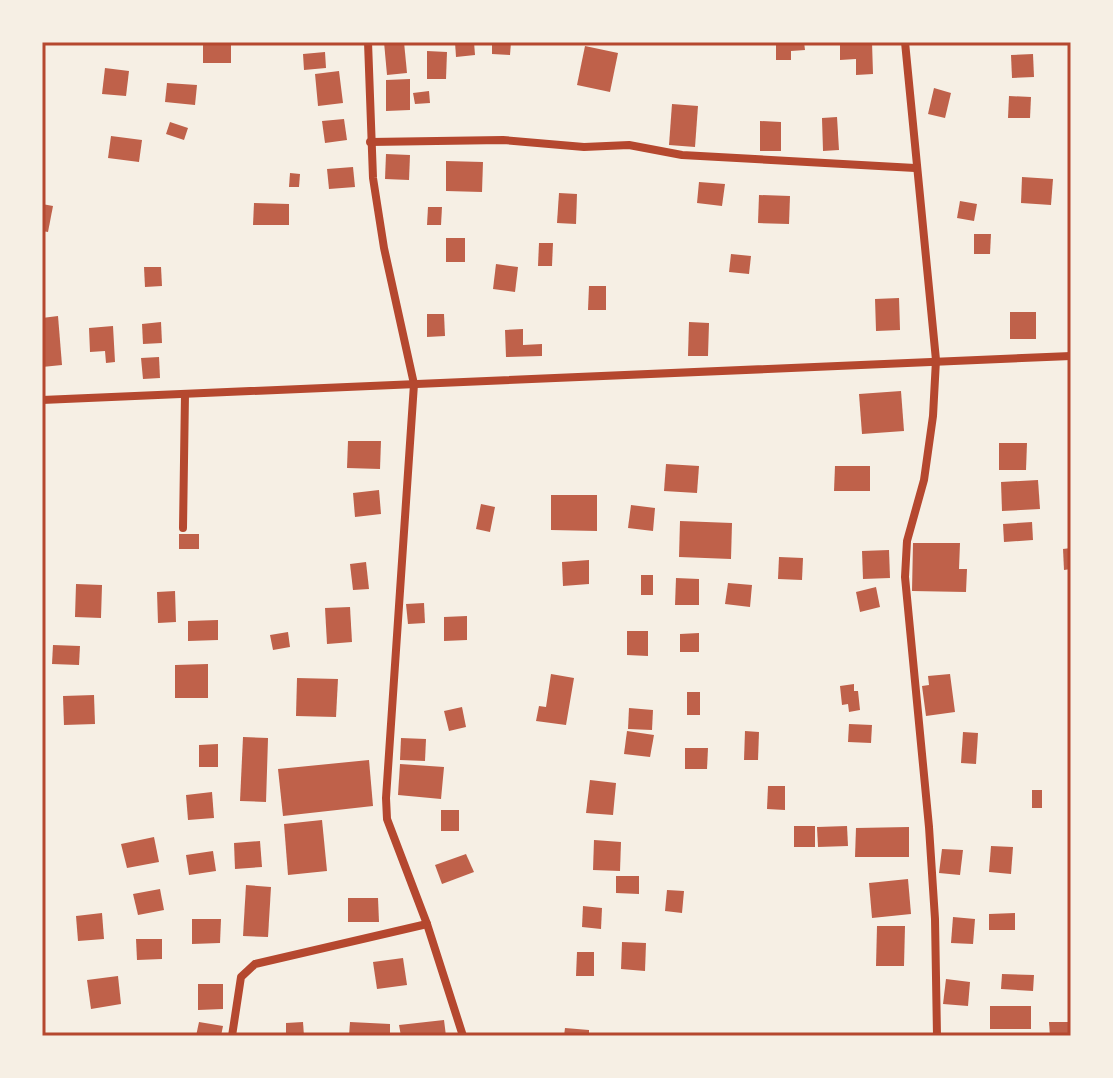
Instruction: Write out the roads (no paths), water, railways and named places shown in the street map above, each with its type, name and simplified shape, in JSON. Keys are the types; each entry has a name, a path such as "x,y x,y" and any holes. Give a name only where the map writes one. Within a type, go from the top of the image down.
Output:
{"street":[{"path":"368,42 373,178 384,248 414,384 387,819 427,924 463,1036"},
{"path":"905,42 936,360 933,416 924,480 907,541 905,577 929,827 935,919 937,1036"},
{"path":"370,142 503,140 584,147 629,145 682,155 915,168"},
{"path":"42,400 1071,356"},
{"path":"183,528 185,394"},
{"path":"232,1036 241,977 255,964 427,924"}]}
